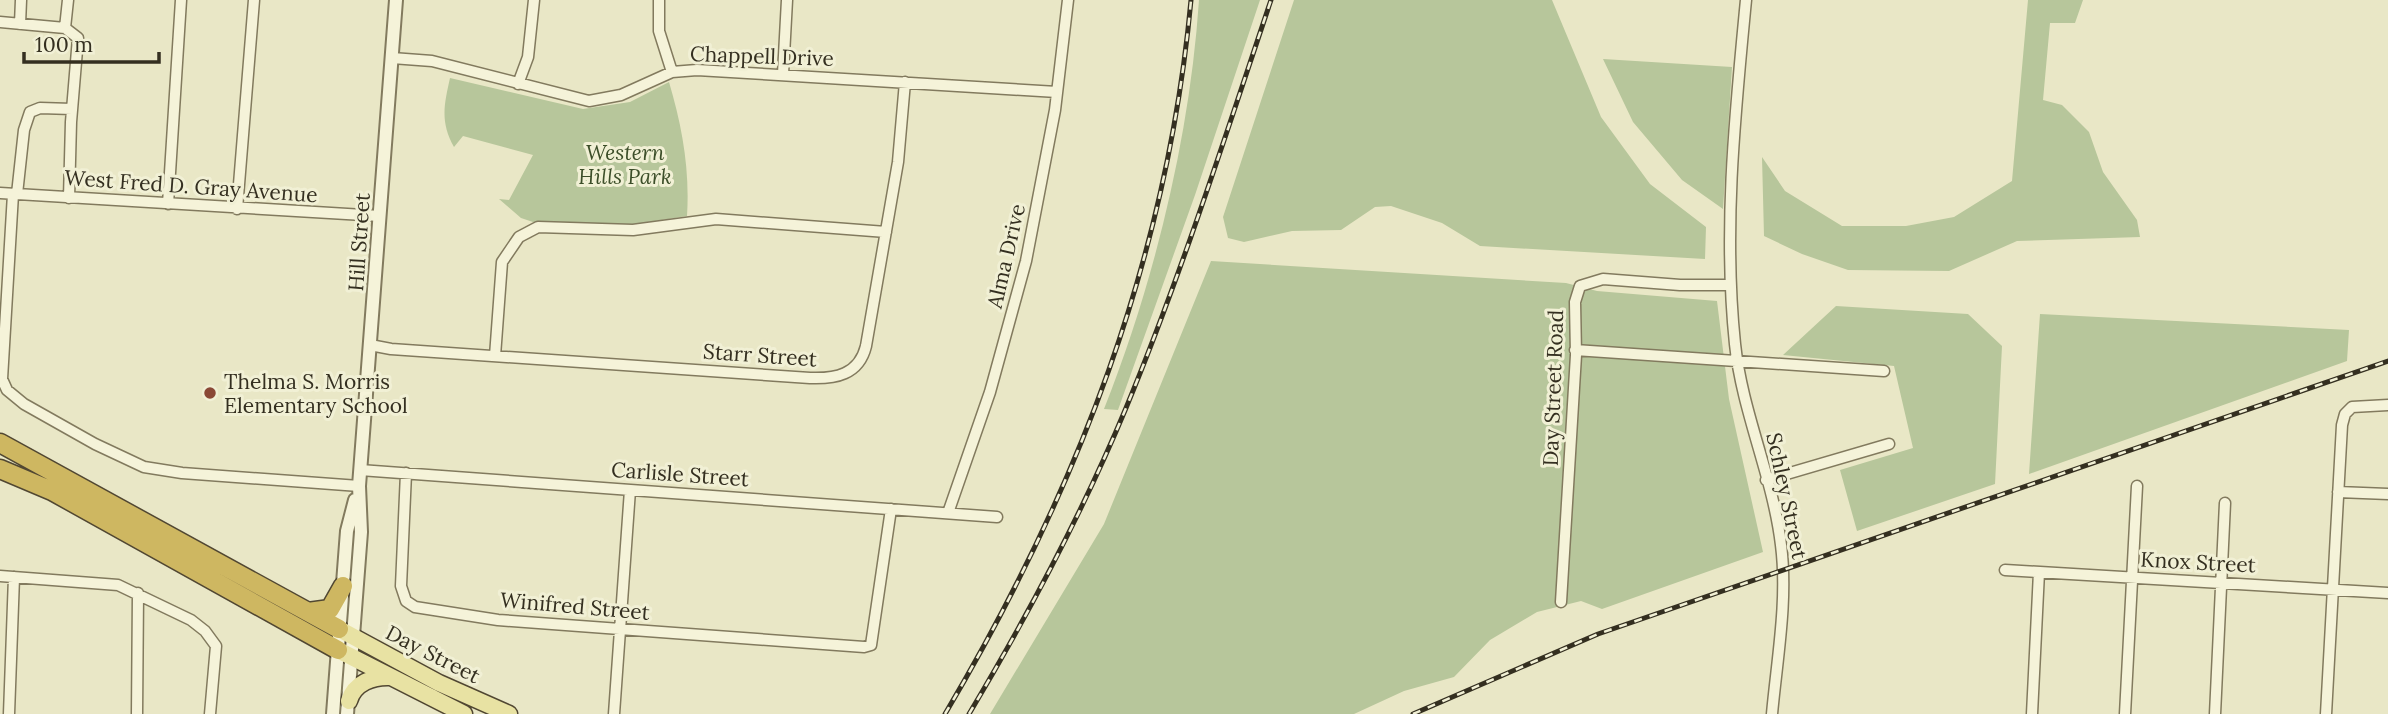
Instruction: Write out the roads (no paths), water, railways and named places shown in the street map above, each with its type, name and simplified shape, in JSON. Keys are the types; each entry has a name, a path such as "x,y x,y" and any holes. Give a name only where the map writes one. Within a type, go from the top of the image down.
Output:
{"highway":[{"path":"0,443 346,633"},
{"path":"0,469 52,491 344,653"},
{"path":"308,612 330,609 343,586"}],"main road":[{"name":"Day Street","path":"346,633 439,683 509,714"},
{"name":"Day Street","path":"344,653 464,714"},
{"path":"348,708 351,691 360,684 387,677 394,678"}],"street":[{"path":"20,24 21,0"},
{"path":"65,28 68,0"},
{"path":"167,204 181,0"},
{"path":"237,209 254,0"},
{"name":"Hill Street","path":"333,714 361,531 360,470 396,0"},
{"path":"518,84 528,57 534,0"},
{"path":"659,0 659,31 672,72"},
{"path":"783,74 787,0"},
{"name":"Alma Drive","path":"948,513 990,392 1018,295 1040,192 1057,92 1068,0"},
{"path":"1730,286 1731,192 1746,0"},
{"path":"0,22 65,28 78,38 69,198"},
{"name":"Chappell Drive","path":"392,58 432,61 576,99 600,101 621,95 672,72 697,70 1057,92"},
{"name":"Starr Street","path":"370,345 495,356 837,378 855,367 865,352 898,162 905,82"},
{"path":"72,109 40,108 30,112 26,120 15,194 4,385 24,404 131,461 166,472 359,486"},
{"name":"West Fred D. Gray Avenue","path":"0,193 380,216"},
{"path":"495,356 502,262 516,239 538,227 633,230 716,219 886,232"},
{"name":"Day Street Road","path":"1561,602 1565,575 1575,302 1580,286 1603,279 1730,286"},
{"name":"Schley Street","path":"1730,286 1737,360 1779,531 1784,569 1772,714"},
{"path":"1575,350 1884,370"},
{"path":"2326,714 2342,425 2347,411 2360,404 2388,405"},
{"path":"1766,480 1889,444"},
{"name":"Carlisle Street","path":"360,470 997,517"},
{"name":"Winifred Street","path":"406,473 400,578 403,596 409,604 423,609 498,620 864,647 872,645 891,509"},
{"name":"Hill Street","path":"346,633 343,586 347,531 359,486"},
{"path":"2124,714 2137,486"},
{"path":"614,714 630,490"},
{"path":"2338,492 2388,494"},
{"path":"2214,714 2225,503"},
{"name":"Knox Street","path":"2005,570 2388,593"},
{"path":"2032,714 2039,572"},
{"path":"0,576 100,581 161,603 200,627 213,639 216,652 211,714"},
{"path":"9,714 14,577"},
{"path":"137,714 138,593"},
{"name":"Hill Street","path":"344,653 348,708"}],"railway":[{"path":"945,714 1036,545 1075,459 1108,371 1137,281 1161,190 1179,96 1191,0"},
{"path":"969,714 1053,564 1126,408 1184,257 1271,0"},
{"path":"1413,714 1598,634 2388,361"}],"place":[{"name":"Thelma S. Morris Elementary School","path":"210,393"}],"park label":[{"name":"Western Hills Park","path":"625,164"}]}
